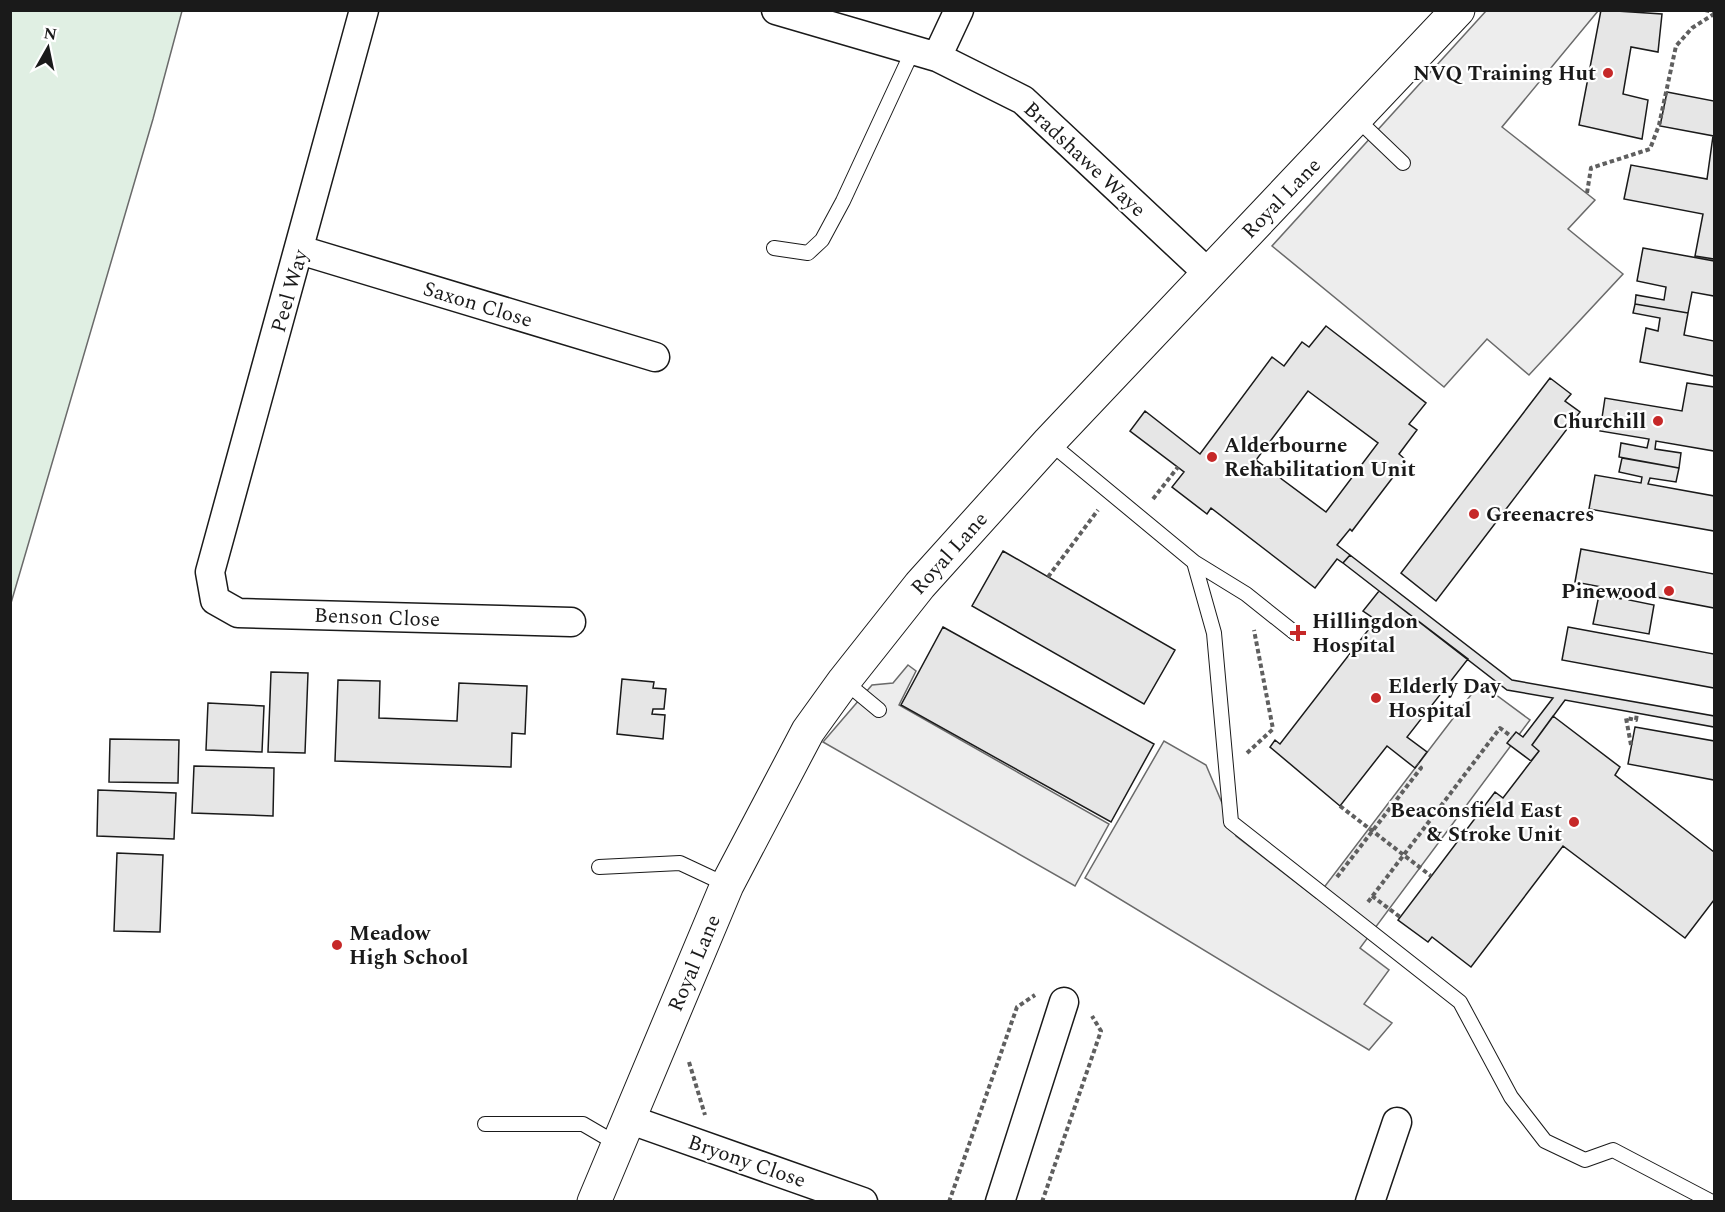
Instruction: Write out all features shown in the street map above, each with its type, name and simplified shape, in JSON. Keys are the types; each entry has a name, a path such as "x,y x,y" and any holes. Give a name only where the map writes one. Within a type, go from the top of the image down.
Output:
{"street":[{"name":"Peel Way","path":"210,572 364,10"},
{"name":"Bradshawe Waye","path":"776,10 925,54 1023,100 1209,274"},
{"path":"925,54 959,10"},
{"name":"Royal Lane","path":"594,1202 727,885 768,803 808,731 844,681 920,585 1049,442 1458,10"},
{"name":"Saxon Close","path":"300,250 655,357"},
{"name":"Benson Close","path":"210,572 215,600 238,613 571,622"},
{"path":"1000,1202 1064,1002"},
{"path":"1371,1202 1397,1122"},
{"name":"Bryony Close","path":"625,1132 717,1150 863,1202"}],"lane":[{"path":"774,248 808,253 822,240 925,54"},
{"path":"1357,119 1403,163"},
{"path":"1049,442 1194,562 1246,594 1295,633"},
{"path":"1194,562 1214,633 1231,822 1460,1002 1511,1097 1545,1141 1585,1160 1613,1150 1712,1202"},
{"path":"844,681 879,710"},
{"path":"599,867 680,863 727,885"},
{"path":"485,1124 583,1124 625,1132"}],"path":[{"path":"1705,10 1714,13"},
{"path":"1587,193 1591,168 1650,149 1659,125 1676,46 1692,28 1714,13"},
{"path":"1140,517 1178,467"},
{"path":"1048,577 1111,493"},
{"path":"1227,772 1273,729 1246,594"},
{"path":"1631,746 1626,717 1636,720 1637,713"},
{"path":"1355,919 1500,728 1512,737"},
{"path":"1337,877 1421,768 1417,764"},
{"path":"1340,806 1431,876"},
{"path":"1372,896 1400,917"},
{"path":"685,1051 717,1150"}],"green space":[{"path":"11,10 182,11 153,119 11,603"}],"shaded area":[{"path":"1486,11 1598,11 1502,127 1595,200 1568,229 1623,274 1529,375 1487,339 1444,387 1272,246"},
{"path":"908,665 916,671 899,705 1109,824 1075,886 823,742 872,685 893,683"},
{"path":"1480,683 1530,720 1360,948 1389,970 1364,1004 1392,1023 1369,1050 1085,878 1164,741 1206,765 1236,836 1316,898"}],"building":[{"name":"NVQ Training Hut","path":"1601,10 1662,14 1658,52 1631,47 1623,94 1648,100 1642,139 1579,125"},
{"path":"1667,92 1714,101 1714,136 1660,126"},
{"path":"1713,136 1714,259 1695,256 1703,214 1624,199 1631,165 1707,179"},
{"path":"1643,248 1714,261 1714,296 1692,292 1688,313 1635,304 1636,295 1664,300 1666,287 1637,281"},
{"path":"1635,304 1688,313 1684,335 1714,341 1714,376 1640,362 1646,328 1658,331 1660,318 1633,313"},
{"name":"Alderbourne Rehabilitation Unit","path":"1326,326 1426,403 1409,424 1417,430 1399,454 1406,460 1352,531 1350,529 1337,545 1350,555 1343,563 1337,559 1315,588 1211,508 1207,514 1172,487 1184,472 1130,431 1145,411 1200,454 1272,357 1284,366 1302,342 1309,347","holes":["1308,391 1378,443 1326,512 1256,460"]},
{"name":"Greenacres","path":"1550,378 1571,394 1565,401 1580,412 1436,601 1401,573"},
{"name":"Churchill","path":"1687,383 1714,387 1714,451 1656,441 1655,449 1681,453 1679,468 1619,457 1621,443 1647,448 1649,439 1600,431 1605,398 1682,411"},
{"path":"1622,458 1679,468 1676,482 1650,478 1648,484 1714,496 1714,531 1589,509 1595,475 1641,483 1642,477 1619,472"},
{"name":"Pinewood","path":"1581,549 1714,574 1714,608 1630,592 1629,600 1654,605 1649,634 1593,624 1599,595 1621,599 1623,591 1575,582"},
{"path":"1003,551 1175,650 1144,704 972,606"},
{"path":"1350,555 1512,680 1714,716 1714,727 1565,700 1532,745 1539,751 1531,761 1507,743 1516,732 1523,737 1553,698 1507,690 1343,563"},
{"name":"Elderly Day Hospital","path":"1379,591 1468,659 1407,737 1427,752 1415,768 1387,746 1340,806 1270,747 1275,740 1280,744 1376,620 1363,611"},
{"path":"943,627 1154,744 1111,822 901,705"},
{"path":"1568,627 1714,654 1714,688 1562,660"},
{"path":"271,672 308,673 305,753 268,752"},
{"path":"622,679 654,682 653,688 666,689 664,709 653,709 652,714 665,715 663,739 617,734"},
{"path":"338,680 380,681 379,718 457,721 459,683 527,686 525,734 512,733 511,767 335,761"},
{"path":"208,703 264,706 262,752 206,750"},
{"name":"Beaconsfield East & Stroke Unit","path":"1553,716 1620,767 1615,775 1714,852 1714,900 1685,938 1563,846 1471,967 1432,937 1428,942 1398,920 1495,792 1503,798 1539,751 1532,745"},
{"path":"1635,727 1714,741 1714,780 1628,764"},
{"path":"110,739 179,740 178,783 109,782"},
{"path":"194,766 274,768 273,816 192,813"},
{"path":"98,790 176,793 174,839 97,836"},
{"path":"117,853 163,855 160,932 114,931"}],"place":[{"name":"NVQ Training Hut","path":"1608,73"},
{"name":"Churchill","path":"1658,421"},
{"name":"Alderbourne Rehabilitation Unit","path":"1212,457"},
{"name":"Greenacres","path":"1474,514"},
{"name":"Pinewood","path":"1669,591"},
{"name":"Hillingdon Hospital","path":"1298,633"},
{"name":"Elderly Day Hospital","path":"1376,698"},
{"name":"Beaconsfield East & Stroke Unit","path":"1574,822"},
{"name":"Meadow High School","path":"337,945"}]}
